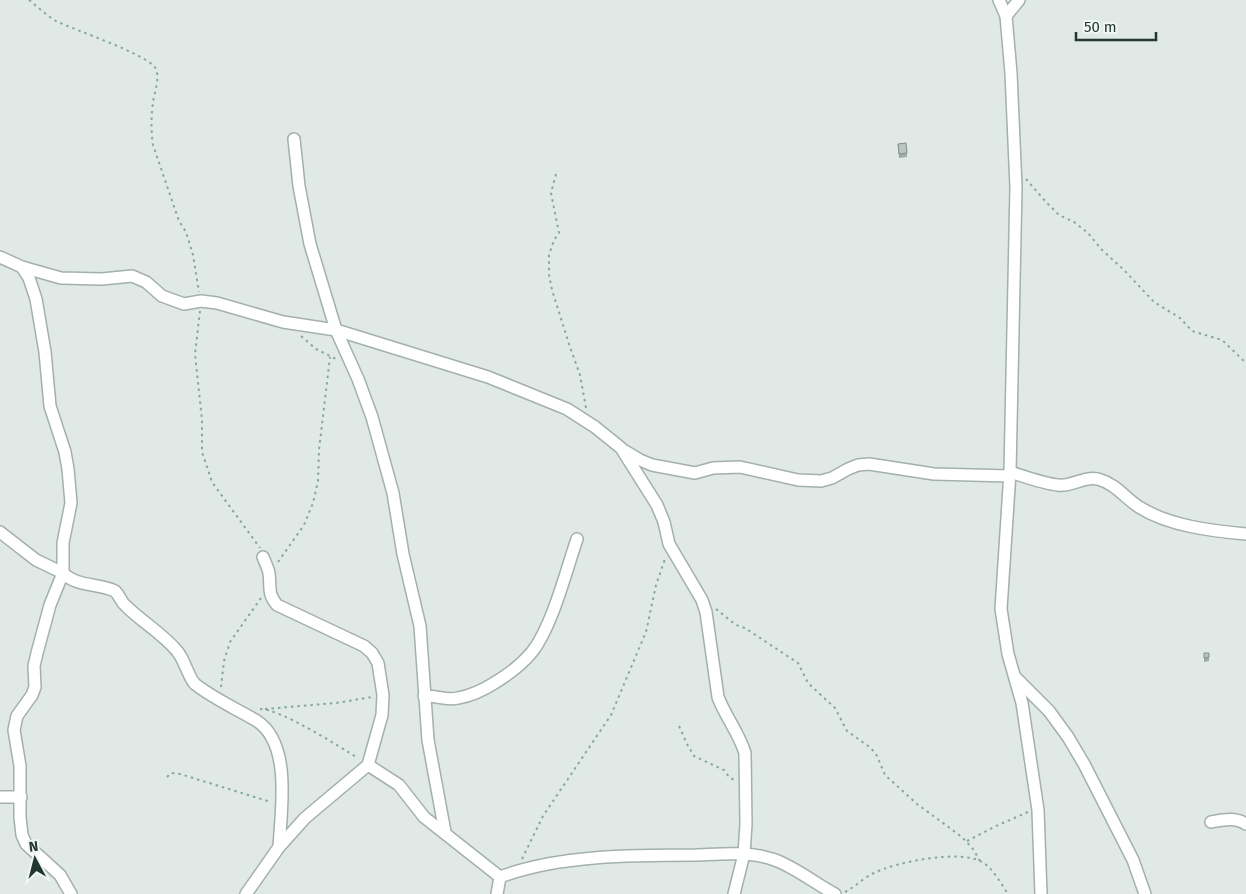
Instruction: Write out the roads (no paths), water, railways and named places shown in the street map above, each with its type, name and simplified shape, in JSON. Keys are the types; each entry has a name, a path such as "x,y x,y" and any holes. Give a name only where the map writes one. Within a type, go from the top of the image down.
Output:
{"street":[{"path":"999,0 1006,16 1012,73 1016,187 1010,474 1001,609 1004,634 1022,704 1038,810 1041,894"},
{"path":"1006,16 1019,0"},
{"path":"294,139 299,186 310,244 336,330 358,378 372,417 393,493 403,554 420,626 429,750 445,832"},
{"path":"0,256 22,266 61,278 102,280 132,276 146,282 162,296 184,304 201,301 217,303 283,322 336,330 398,348 517,388 567,409 595,426 621,448 652,465 695,473 713,468 740,467 798,480 821,481 832,478 853,467 869,464 934,474 1010,474 1057,485 1066,485 1082,479 1099,480 1114,486 1140,508 1165,518 1202,529 1246,534"},
{"path":"22,266 29,278 36,299 45,352 50,406 65,452 71,503 63,543 62,573 50,606 37,653 32,695 14,722 20,766 20,817 22,835 26,844 60,875 71,894"},
{"path":"621,448 657,505 664,522 669,544 702,600 706,612 718,697 722,709 742,743 745,752 744,854 734,894"},
{"path":"0,532 36,560 67,577 79,583 115,591 126,607 155,629 178,651 184,659 193,682 259,722 267,730 275,743 282,772 279,847"},
{"path":"424,696 449,700 476,693 508,675 531,654 546,629 577,539"},
{"path":"246,894 279,847 305,818 368,765 382,715 383,695 378,663 372,653 364,646 277,605 269,590 269,574 264,557"},
{"path":"1014,676 1049,711 1068,737 1084,764 1133,860 1145,894"},
{"path":"368,765 399,785 424,817 500,877"},
{"path":"0,797 21,797"},
{"path":"1211,822 1230,819 1240,820 1246,824"},
{"path":"500,877 514,872 565,861 648,855 744,854 772,859 835,894"},
{"path":"497,894 500,877"}]}
